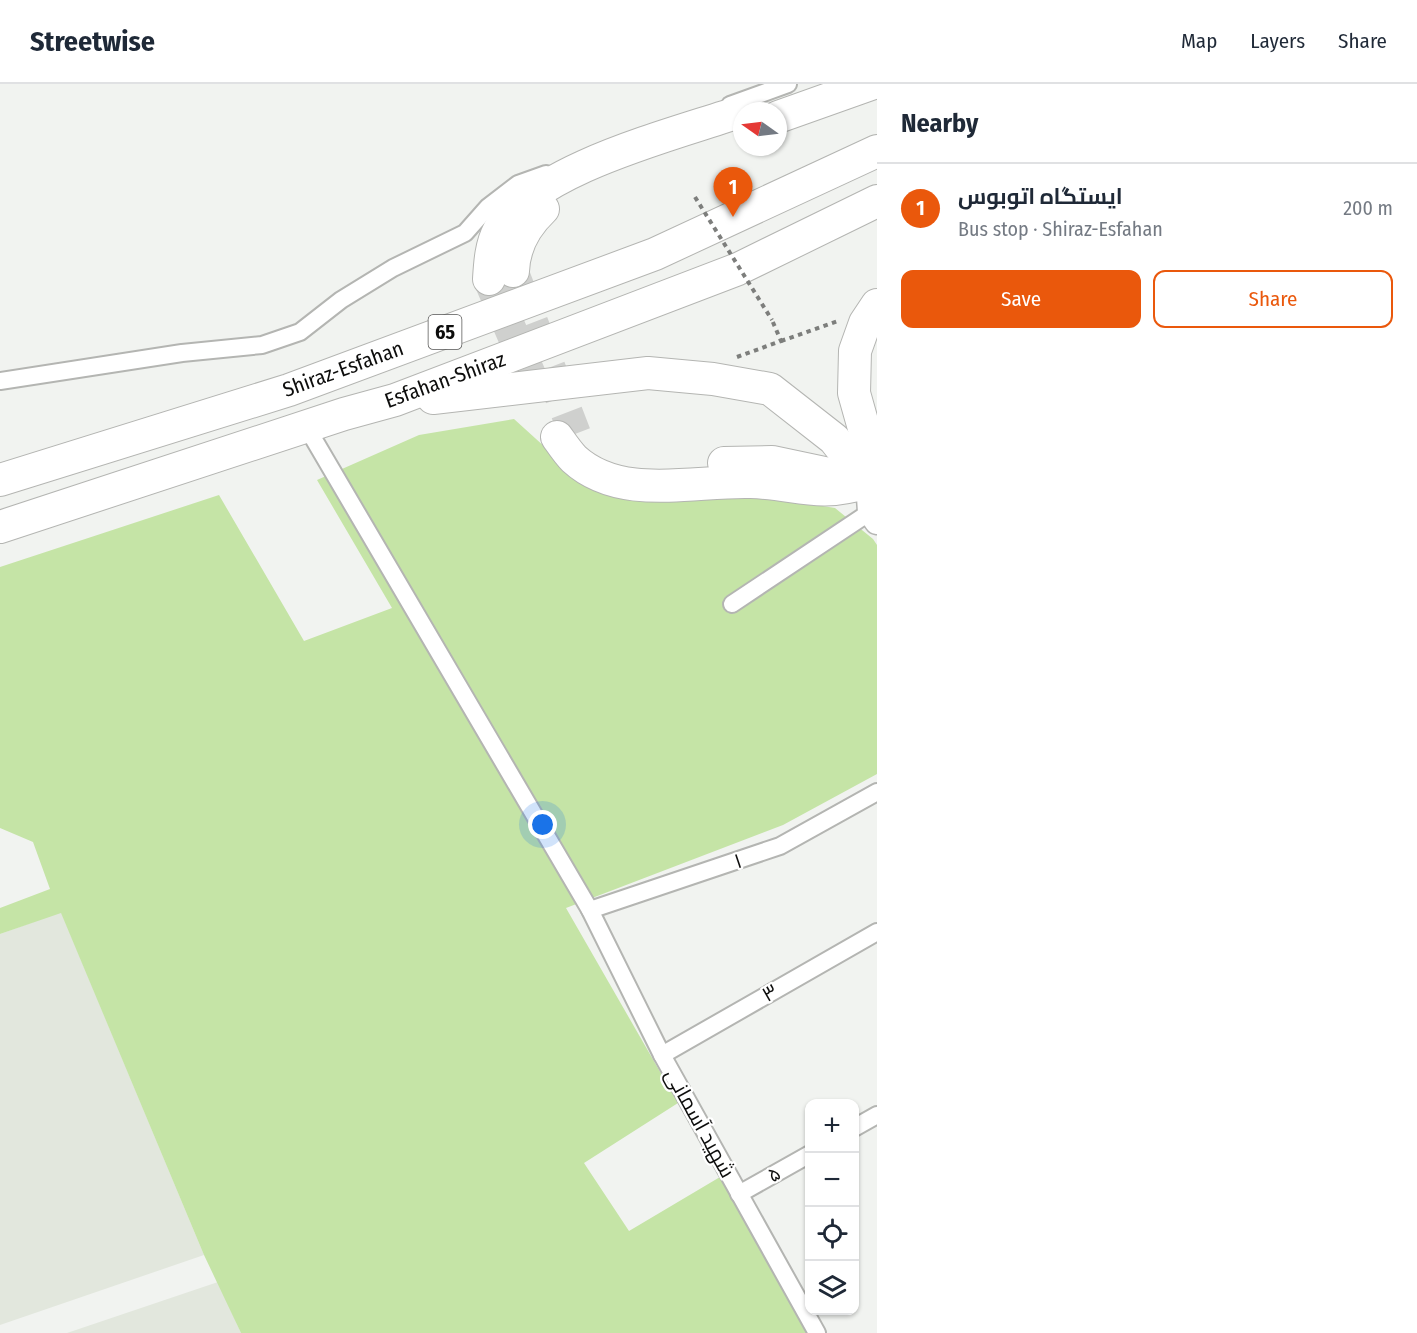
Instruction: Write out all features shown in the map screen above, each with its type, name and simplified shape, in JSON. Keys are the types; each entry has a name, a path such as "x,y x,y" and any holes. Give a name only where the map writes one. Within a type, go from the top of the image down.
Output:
{"highway":[{"path":"767,102 818,84"},
{"path":"787,114 871,84"},
{"path":"733,114 612,155 573,172 532,194 499,230 492,250 501,275 518,241 533,219 557,197 590,181 733,132"},
{"name":"Shiraz-Esfahan","path":"0,480 289,390 655,254 877,151"},
{"name":"Esfahan-Shiraz","path":"0,527 306,426 395,400 738,269 877,201"},
{"path":"871,314 855,351 854,393 872,457 873,500"},
{"path":"395,400 445,398 648,373 713,379 770,389 834,438 873,500"},
{"path":"566,435 615,462 638,467 662,468 735,462 772,462 873,500"}],"street":[{"path":"0,381 182,353 262,345 300,332 359,289 465,233 488,207 518,184 788,84"},
{"name":"شهید آسمانی","path":"306,426 590,910 662,1055 817,1333"},
{"path":"732,604 873,500"},
{"name":"۱","path":"590,910 780,846 877,792"},
{"name":"۳","path":"662,1055 877,932"},
{"path":"859,1126 877,1115"},
{"name":"۵","path":"739,1194 805,1157"}],"path":[{"path":"695,197 772,320 781,341"},
{"path":"713,379 727,360 845,318 871,314"}],"shaded area":[{"path":"61,912 204,1255 0,1325 0,934"},
{"path":"218,1282 241,1333 67,1333"}],"green space":[{"path":"514,419 578,477 756,495 835,508 873,539 877,545 877,774 783,825 566,908 678,1103 584,1163 629,1231 720,1177 809,1333 241,1333 204,1255 61,913 0,934 0,908 50,889 33,842 0,828 0,567 219,495 304,641 392,608 317,480 419,435"}],"tunnel":[{"path":"515,278 575,434"},
{"path":"489,279 531,377"}],"place":[{"name":"ایستگاه اتوبوس","path":"733,217"}]}
